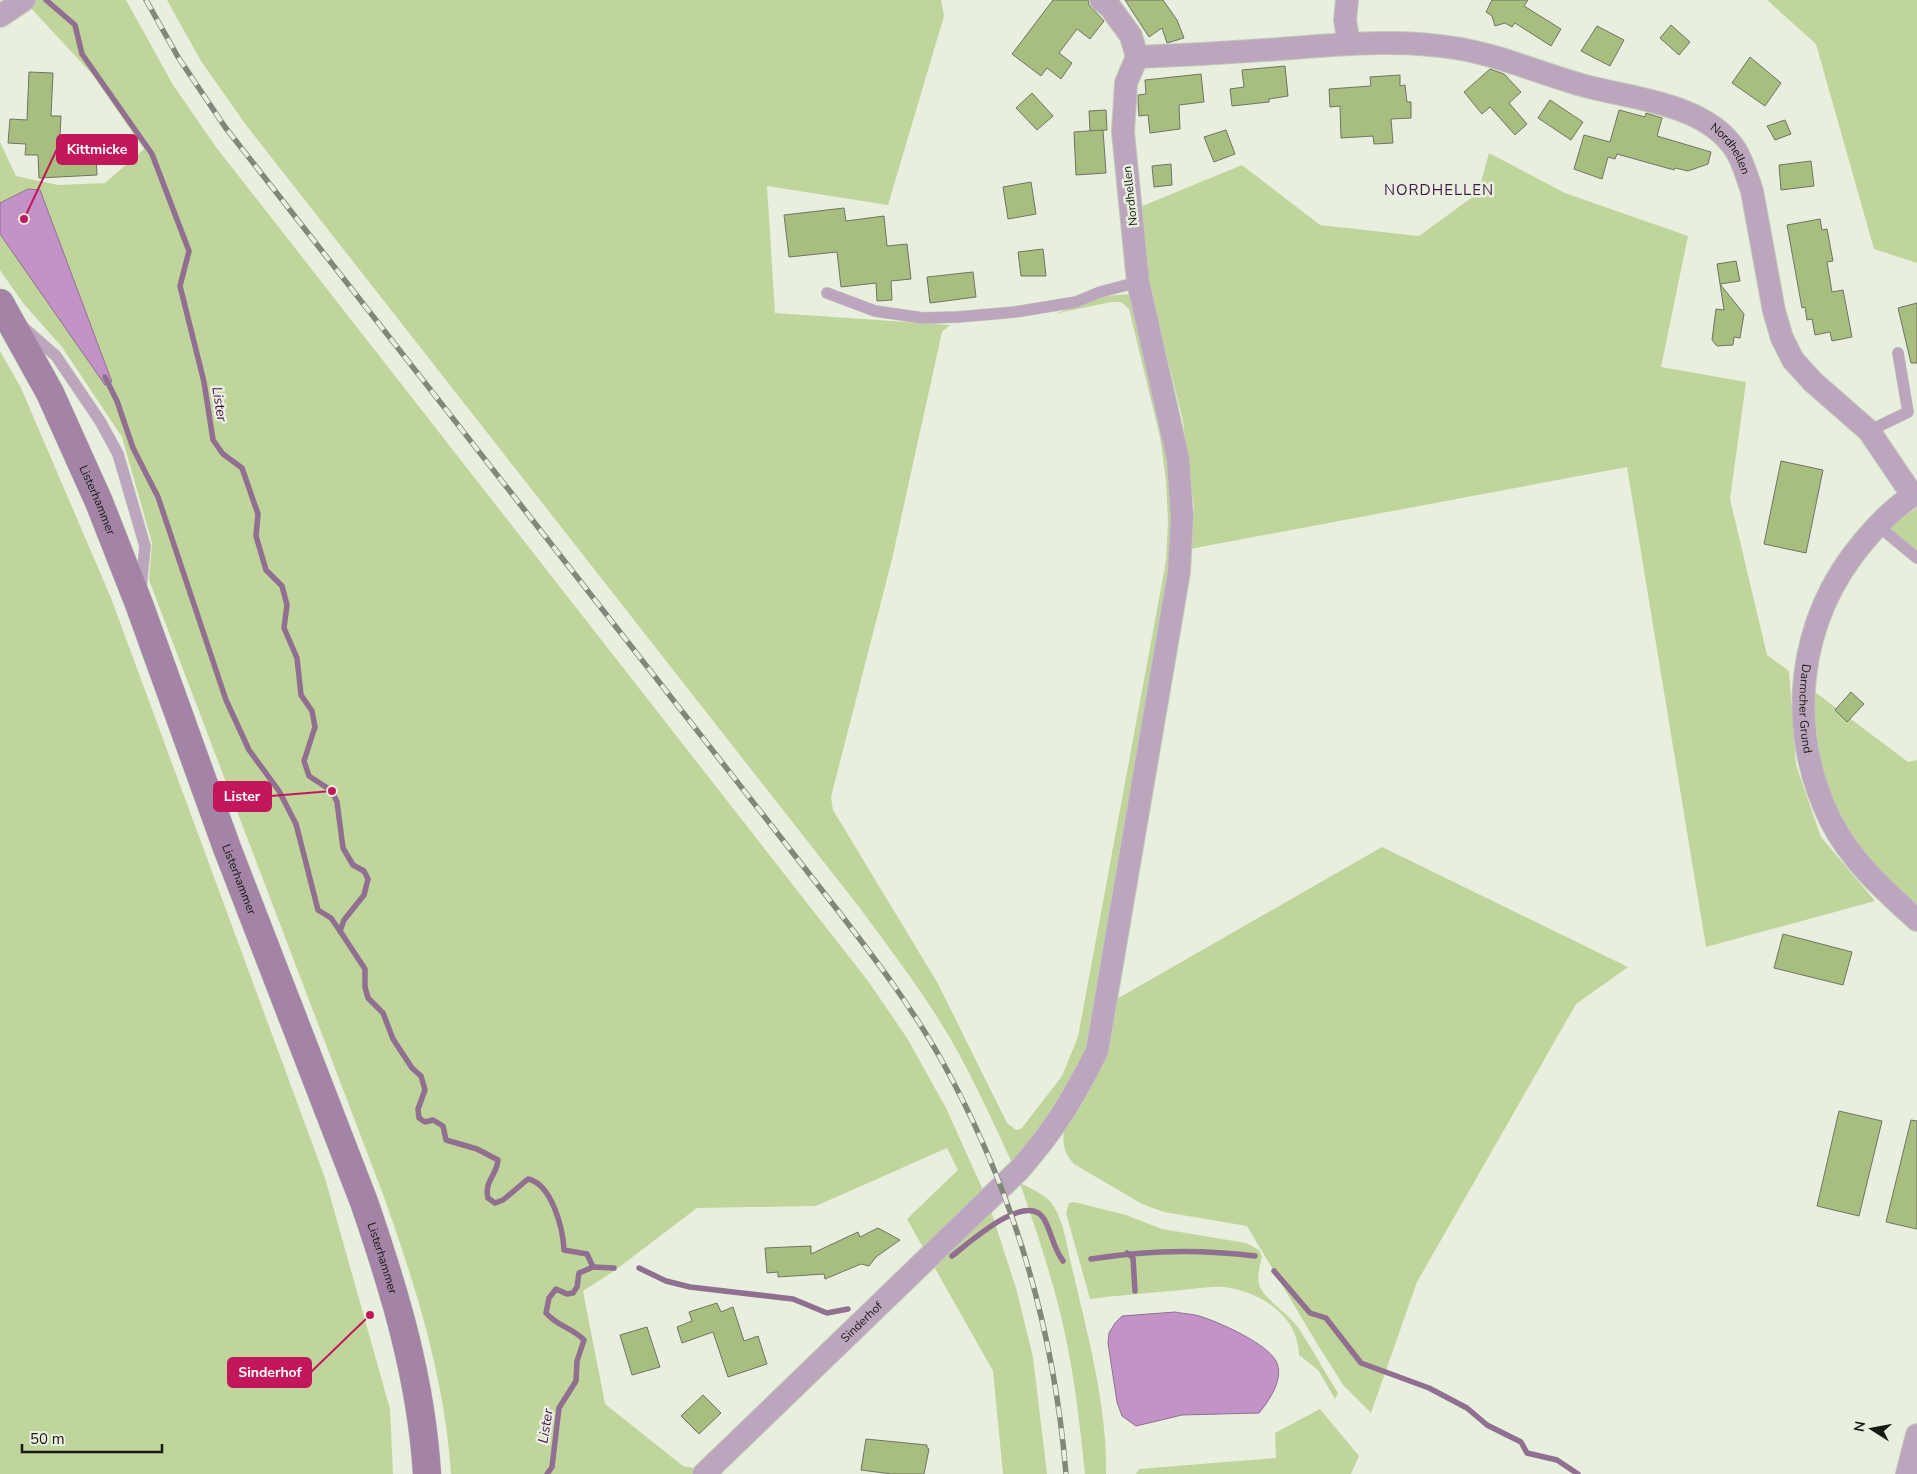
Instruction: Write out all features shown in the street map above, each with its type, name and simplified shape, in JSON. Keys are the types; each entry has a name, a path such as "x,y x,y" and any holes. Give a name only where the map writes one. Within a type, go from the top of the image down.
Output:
{"main road":[{"name":"Listerhammer","path":"2,306 50,393 99,502 139,604 227,848 384,1260 419,1395 427,1474"}],"street":[{"path":"0,16 24,0"},
{"path":"1101,0 1110,7 1132,36 1137,57"},
{"path":"1347,0 1345,20 1349,44"},
{"name":"Nordhellen","path":"1150,337 1138,282 1123,132 1126,83 1137,57 1349,44 1418,43 1478,52 1555,78 1675,108 1702,118 1720,131 1735,149 1752,191 1774,311 1793,360 1813,382 1869,431 1915,494"},
{"name":"Sinderhof","path":"704,1474 1019,1170 1045,1140 1070,1104 1097,1051 1178,572 1182,518 1178,459 1150,337"},
{"name":"Darmcher Grund","path":"1915,494 1877,525 1853,554 1830,589 1816,620 1808,654 1803,688 1803,721 1807,755 1816,788 1831,822 1867,874 1917,920"},
{"path":"1907,1474 1917,1434"}],"lane":[{"path":"827,293 875,311 923,318 958,317 1015,312 1076,302 1100,292 1138,282"},
{"path":"2,306 56,356 100,421 118,454 145,546 139,604"},
{"path":"1869,431 1908,412 1898,354"},
{"path":"1877,525 1917,558"}],"green space":[{"path":"35,0 126,0 173,85 216,147 868,981 907,1038 946,1108 983,1190 925,1251 907,1219 958,1170 947,1148 816,1206 697,1208 614,1271 583,1291 605,1404 683,1466 693,1468 693,1474 451,1474 448,1439 436,1368 418,1299 384,1197 149,580 152,543 122,437 62,347 23,303 0,270 0,142 16,176 58,185 105,183 144,149 92,74 28,5"},
{"path":"167,0 941,0 944,16 888,205 767,186 775,313 950,325 942,332 892,559 831,797 833,810 937,982 1007,1123 1016,1130 1021,1129 1062,1076 1078,1037 1166,561 1168,521 1166,480 1160,437 1129,309 1121,302 1111,302 1054,314 1106,296 1131,294 1172,468 1172,563 1087,1050 1073,1081 1055,1109 1011,1161 974,1083 950,1038 895,955 246,125 201,61"},
{"path":"1767,0 1917,0 1917,263 1874,249 1816,44"},
{"path":"1489,153 1565,193 1688,236 1661,367 1746,382 1730,499 1767,655 1789,671 1796,765 1821,837 1875,901 1706,947 1627,467 1190,549 1194,506 1183,421 1146,272 1140,207 1242,165 1320,225 1419,236 1478,193"},
{"path":"0,351 21,388 111,598 325,1178 390,1409 393,1474 0,1474"},
{"path":"1917,508 1917,552 1887,528"},
{"path":"1811,689 1908,762 1917,760 1917,906 1864,860 1835,815 1816,759"},
{"path":"1382,847 1628,967 1576,1004 1417,1282 1371,1413 1344,1386 1247,1226 1164,1212 1142,1204 1074,1164 1068,1157 1063,1136 1115,1000"},
{"path":"1020,1183 1048,1199 1058,1214 1063,1229 1090,1344 1100,1397 1106,1449 1106,1474 1085,1474 1069,1351 1061,1315 1039,1239"},
{"path":"1074,1202 1126,1215 1162,1229 1246,1243 1259,1250 1262,1256 1258,1275 1260,1287 1267,1297 1297,1326 1338,1393 1335,1399 1318,1370 1299,1355 1297,1341 1285,1317 1264,1300 1251,1294 1224,1287 1214,1287 1090,1299 1066,1213 1069,1203"},
{"path":"990,1208 1016,1288 1033,1357 1047,1474 1003,1474 993,1371 932,1263"},
{"path":"1320,1409 1359,1456 1351,1474 1136,1474 1139,1469 1276,1458 1275,1433"}],"shaded area":[{"path":"28,189 40,190 112,382 105,385 0,234 0,203"},
{"path":"1175,1312 1198,1316 1244,1335 1264,1348 1276,1361 1279,1375 1275,1389 1259,1413 1182,1415 1136,1426 1122,1416 1117,1402 1108,1343 1109,1333 1122,1316"}],"building":[{"path":"1053,0 1088,0 1089,5 1104,21 1090,39 1077,29 1059,53 1072,63 1061,79 1047,68 1041,76 1012,54"},
{"path":"1125,0 1163,0 1177,20 1184,38 1167,43 1162,28 1149,37"},
{"path":"1492,0 1528,0 1524,6 1561,29 1551,46 1515,23 1512,27 1505,23 1495,26 1492,16 1486,12"},
{"path":"1671,25 1690,42 1679,55 1660,38"},
{"path":"1597,26 1624,40 1610,66 1581,51"},
{"path":"1750,57 1781,83 1765,106 1732,83"},
{"path":"1285,66 1288,96 1269,99 1269,102 1232,106 1230,89 1244,87 1242,70"},
{"path":"1490,69 1504,74 1521,92 1509,103 1527,124 1515,135 1490,107 1482,114 1464,92"},
{"path":"29,72 53,73 51,116 61,116 59,157 96,155 97,175 39,178 38,155 25,155 26,144 8,143 10,119 27,120"},
{"path":"1201,74 1204,102 1179,105 1180,129 1150,133 1148,115 1139,116 1138,95 1146,94 1145,80"},
{"path":"1400,75 1400,86 1405,85 1407,102 1411,102 1411,118 1391,119 1393,143 1374,144 1373,136 1341,138 1340,106 1330,107 1329,89 1371,86 1370,77"},
{"path":"1032,93 1053,116 1037,130 1016,108"},
{"path":"1550,100 1583,122 1571,140 1538,118"},
{"path":"1106,110 1107,130 1090,131 1089,111"},
{"path":"1619,110 1645,117 1646,113 1662,118 1657,136 1711,152 1708,164 1688,171 1675,168 1674,170 1617,154 1615,159 1608,157 1602,179 1574,169 1584,135 1610,142"},
{"path":"1785,120 1791,134 1775,140 1767,126"},
{"path":"1103,130 1106,173 1076,175 1074,132"},
{"path":"1226,130 1235,154 1214,162 1204,137"},
{"path":"1811,161 1814,186 1781,190 1779,165"},
{"path":"1171,164 1172,185 1154,187 1152,166"},
{"path":"1031,182 1036,214 1008,219 1003,187"},
{"path":"844,208 846,221 884,216 887,246 907,244 911,279 891,281 892,300 877,301 876,283 841,287 837,252 789,257 784,215"},
{"path":"1820,219 1822,230 1827,229 1833,261 1827,262 1832,292 1843,290 1852,337 1832,341 1830,332 1815,335 1812,319 1807,320 1805,307 1802,308 1787,225"},
{"path":"1043,249 1046,276 1021,276 1018,252"},
{"path":"1736,261 1740,281 1720,284 1717,264"},
{"path":"973,272 976,297 930,303 927,277"},
{"path":"1720,284 1744,314 1740,338 1734,337 1733,345 1717,346 1712,340 1716,309 1724,310"},
{"path":"1917,303 1917,363 1911,363 1898,308"},
{"path":"1781,461 1823,470 1806,553 1764,544"},
{"path":"1851,692 1864,704 1847,722 1835,710"},
{"path":"1783,934 1852,952 1843,985 1774,968"},
{"path":"1839,1111 1882,1121 1859,1216 1817,1206"},
{"path":"1911,1120 1917,1121 1917,1229 1886,1222"},
{"path":"878,1228 900,1240 876,1257 869,1266 861,1264 825,1279 824,1274 778,1277 778,1272 767,1273 765,1248 811,1246 811,1254 858,1232 860,1237"},
{"path":"717,1303 721,1312 733,1307 744,1341 758,1336 767,1364 728,1377 713,1332 682,1343 677,1327 692,1321 689,1312"},
{"path":"647,1327 660,1367 632,1375 620,1335"},
{"path":"703,1395 721,1413 699,1434 681,1416"},
{"path":"866,1439 927,1445 929,1449 924,1474 892,1474 861,1470"}],"waterway":[{"name":"Lister","path":"46,0 75,25 82,54 152,154 189,251 180,286 204,382 213,440 223,454 242,468 258,514 256,536 266,570 282,586 287,605 284,628 297,658 301,695 312,711 315,727 304,761 309,776 332,791 337,802 343,848 353,865 364,871 368,879 364,895 344,920 340,931 365,969 365,987 368,998 383,1013 393,1039 412,1068 421,1076 425,1090 418,1109 419,1118 425,1122 433,1120 443,1126 446,1140 477,1149 498,1160 487,1192 488,1198 495,1203 503,1200 528,1179 544,1189 555,1208 564,1250 587,1254 593,1267 579,1273 577,1287 573,1293 567,1294 556,1289 549,1298 546,1313 584,1340 577,1361 576,1381 559,1408 552,1467 547,1474"},
{"path":"105,377 117,401 133,448 158,497 226,700 249,750 279,791 296,824 318,910 331,918 340,931"},
{"path":"952,1256 998,1222 1025,1211 1036,1212 1044,1219 1063,1261"},
{"path":"1091,1259 1173,1252 1214,1252 1255,1256"},
{"path":"1127,1253 1133,1258 1135,1291"},
{"path":"593,1267 614,1268"},
{"path":"639,1268 666,1281 690,1287 793,1299 827,1313 848,1309"},
{"path":"1274,1271 1310,1313 1326,1318 1361,1363 1429,1388 1467,1408 1487,1425 1521,1442 1527,1453 1557,1460 1578,1474"}],"railway":[{"path":"146,0 178,57 225,127 839,912 919,1023 942,1061 990,1159 1026,1261 1052,1366 1066,1474"}],"place":[{"name":"Kittmicke","path":"24,219"},
{"name":"Lister","path":"332,791"},
{"name":"Sinderhof","path":"370,1315"}],"district":[{"name":"NORDHELLEN","path":"1439,190"}]}
